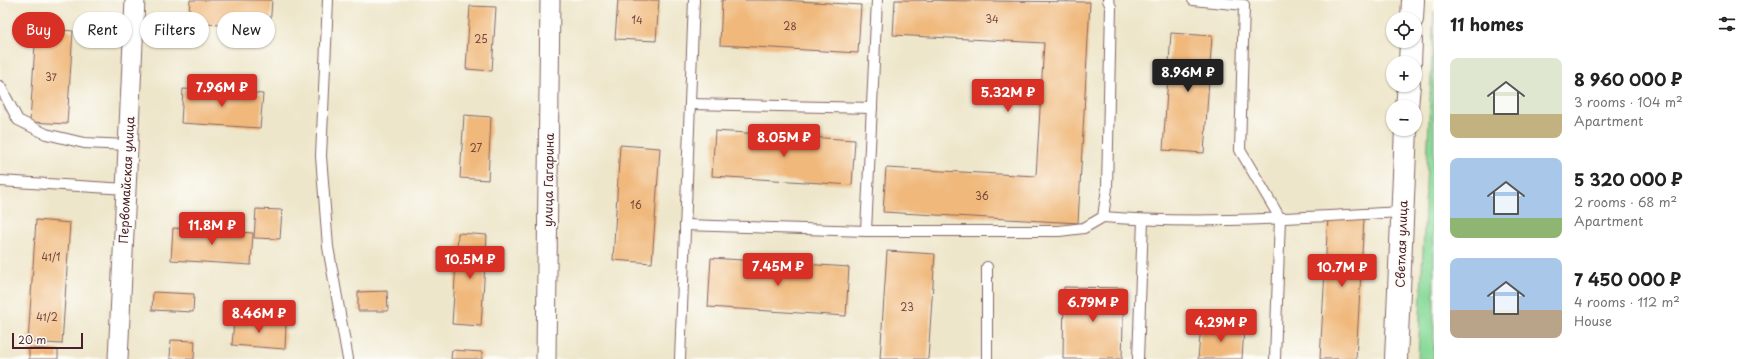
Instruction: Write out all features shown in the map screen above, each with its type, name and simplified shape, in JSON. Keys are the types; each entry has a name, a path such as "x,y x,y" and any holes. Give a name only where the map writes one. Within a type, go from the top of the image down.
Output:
{"street":[{"name":"Первомайская улица","path":"118,359 135,0"},
{"name":"улица Гагарина","path":"546,359 550,0"},
{"path":"1412,0 1412,12"},
{"name":"Светлая улица","path":"1396,359 1406,136"}],"lane":[{"path":"328,0 321,156 328,246 348,359"},
{"path":"680,359 694,0"},
{"path":"866,231 877,0"},
{"path":"1103,217 1108,172 1111,7 1108,0"},
{"path":"1193,0 1247,3 1240,150 1280,218 1275,359"},
{"path":"0,86 18,120 46,134 84,143 128,145"},
{"path":"690,104 872,108"},
{"path":"0,181 126,189"},
{"path":"685,225 866,231 1058,231 1084,228 1103,217 1143,220 1280,218 1402,212"},
{"path":"1138,359 1143,220"},
{"path":"986,359 987,267"}],"green space":[{"path":"1434,11 1434,359 1418,359"}],"building":[{"path":"190,0 272,0 271,12 217,12 217,25 209,24 209,12 189,12"},
{"path":"618,0 659,0 656,41 615,39"},
{"path":"722,0 783,0 861,5 858,53 720,45"},
{"path":"895,0 1090,2 1078,223 883,212 886,168 1036,176 1044,43 893,35"},
{"path":"470,6 496,7 492,71 466,69"},
{"path":"65,30 73,31 67,124 30,122 35,48 65,48"},
{"path":"1171,33 1212,36 1204,153 1163,150"},
{"path":"183,89 263,94 260,128 181,123"},
{"path":"464,115 491,117 488,180 460,178"},
{"path":"715,131 855,140 852,185 712,176"},
{"path":"620,145 660,148 652,263 613,260"},
{"path":"256,209 282,210 280,239 254,238"},
{"path":"1328,217 1364,219 1356,359 1320,359"},
{"path":"36,220 70,223 62,344 28,342"},
{"path":"173,228 253,233 251,265 171,260"},
{"path":"458,233 487,235 481,326 452,324"},
{"path":"887,251 935,254 928,359 880,359"},
{"path":"711,258 849,267 846,316 708,307"},
{"path":"1064,287 1124,288 1122,359 1063,359"},
{"path":"387,291 388,311 358,311 358,292"},
{"path":"153,292 194,294 193,312 152,310"},
{"path":"234,320 286,323 285,349 232,345"},
{"path":"1201,325 1244,328 1242,359 1198,359"},
{"path":"171,340 195,341 194,359 170,359"},
{"path":"29,348 58,350 58,359 29,359"},
{"path":"452,350 482,352 482,359 451,359"}]}
